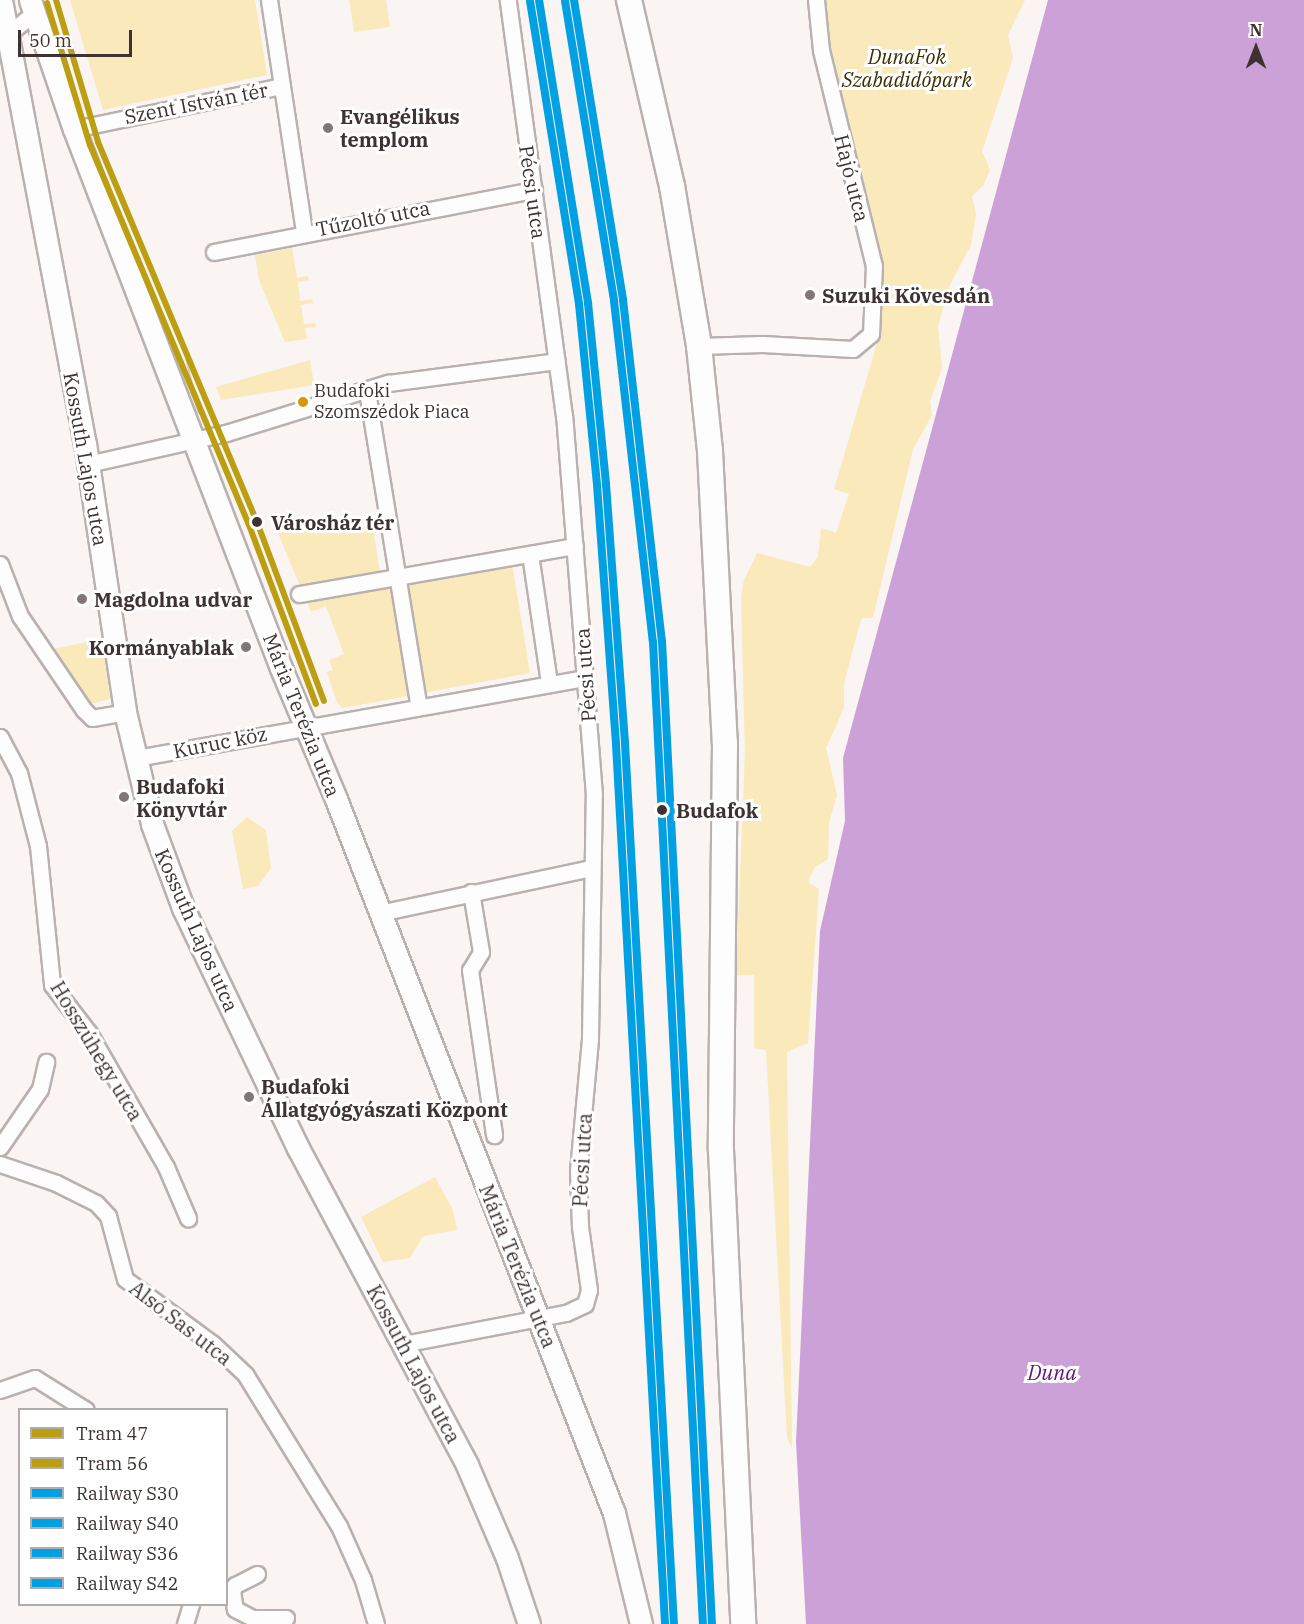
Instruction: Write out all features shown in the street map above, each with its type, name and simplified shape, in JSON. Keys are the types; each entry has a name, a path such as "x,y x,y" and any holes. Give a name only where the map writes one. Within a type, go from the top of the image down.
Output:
{"main road":[{"name":"Kossuth Lajos utca","path":"1,0 4,38 88,464 125,711 152,824 183,908 298,1148 403,1344 492,1520 529,1624"},
{"path":"629,0 672,186 699,346 716,543 725,743 722,1150 743,1624"},
{"path":"634,0 637,30"},
{"name":"Mária Terézia utca","path":"32,6 74,129 196,439 305,727 541,1318 614,1514 641,1624"}],"street":[{"path":"269,0 304,232"},
{"name":"Pécsi utca","path":"403,1344 578,1309 585,1304 589,1290 580,1227 578,1171 590,1038 594,795 575,546 556,360 508,0"},
{"name":"Hajó utca","path":"699,346 762,344 853,349 871,334 874,266 821,50 816,0"},
{"path":"4,38 32,6"},
{"name":"Szent István tér","path":"74,129 282,86"},
{"name":"Tűzoltó utca","path":"214,252 304,232 534,190"},
{"path":"88,464 196,439 388,383 556,360"},
{"path":"367,391 419,707"},
{"path":"299,594 575,546"},
{"path":"530,554 549,683"},
{"path":"0,564 20,616 84,710 92,718 125,711"},
{"path":"305,727 585,678"},
{"name":"Kuruc köz","path":"136,758 305,727"},
{"name":"Hosszúhegy utca","path":"0,737 18,773 38,846 52,985 89,1034 166,1167 188,1218"},
{"path":"379,913 591,868"},
{"path":"471,892 481,952 470,970 494,1135"},
{"path":"0,1147 40,1089 46,1062"},
{"name":"Alsó Sas utca","path":"0,1164 56,1183 96,1203 108,1216 125,1279 213,1344 244,1374 339,1526 363,1580 376,1624"},
{"path":"0,1390 35,1378 83,1408"},
{"path":"257,1574 235,1585 229,1597 235,1609 254,1618 286,1618"},
{"path":"184,1624 191,1606"}],"green space":[{"path":"70,0 255,0 267,75 103,110"},
{"path":"349,0 386,0 390,27 354,32"},
{"name":"DunaFok Szabadidőpark","path":"825,0 1025,0 1008,35 1013,58 982,151 990,170 983,186 972,196 976,214 971,245 950,285 938,326 942,368 930,401 932,415 913,449 873,618 862,618 844,684 844,708 826,748 837,795 829,823 828,859 814,868 808,882 819,889 808,1043 787,1052 792,1448 787,1438 766,1050 754,1048 754,975 736,975 745,754 741,596 744,580 757,553 810,567 818,557 821,528 836,533 849,494 834,489 881,330 882,266 828,48"},
{"path":"292,248 297,278 308,276 309,280 298,282 300,301 312,299 313,303 301,305 304,324 315,323 316,327 305,328 307,339 285,342 259,280 255,255"},
{"path":"310,360 314,385 221,400 216,387"},
{"path":"371,514 382,586 512,564 530,673 343,708 337,703 327,672 333,670 329,660 344,654 326,606 311,612 277,531"},
{"path":"102,639 110,699 90,704 53,649"},
{"path":"247,817 266,830 271,868 258,886 243,889 232,831"},
{"path":"435,1177 453,1210 457,1230 423,1236 410,1258 383,1262 361,1217"}],"water":[{"name":"Duna","path":"1048,0 1304,0 1304,1624 806,1624 796,1442 820,931 845,821 843,758"}],"tram line":[{"name":"47","path":"56,0 98,142 257,522 324,701"},
{"name":"56","path":"47,3 90,145 249,525 316,704"},
{"path":"187,360 199,414"}],"rail line":[{"name":"S40","path":"539,0 588,303 606,484 625,743 674,1624"},
{"name":"S30","path":"574,0 623,300 662,641 712,1624"},
{"name":"S42","path":"530,1 579,304 597,485 616,744 665,1624"},
{"name":"S36","path":"565,1 614,301 653,642 703,1624"}],"place":[{"name":"Evangélikus templom","path":"328,128"},
{"name":"Suzuki Kövesdán","path":"810,295"},
{"name":"Budafoki Szomszédok Piaca","path":"303,402"},
{"name":"Városház tér","path":"257,522"},
{"name":"Magdolna udvar","path":"82,599"},
{"name":"Kormányablak","path":"246,647"},
{"name":"Budafoki Könyvtár","path":"124,797"},
{"name":"Budafok","path":"662,810"},
{"name":"Budafoki Állatgyógyászati Központ","path":"249,1097"}]}
